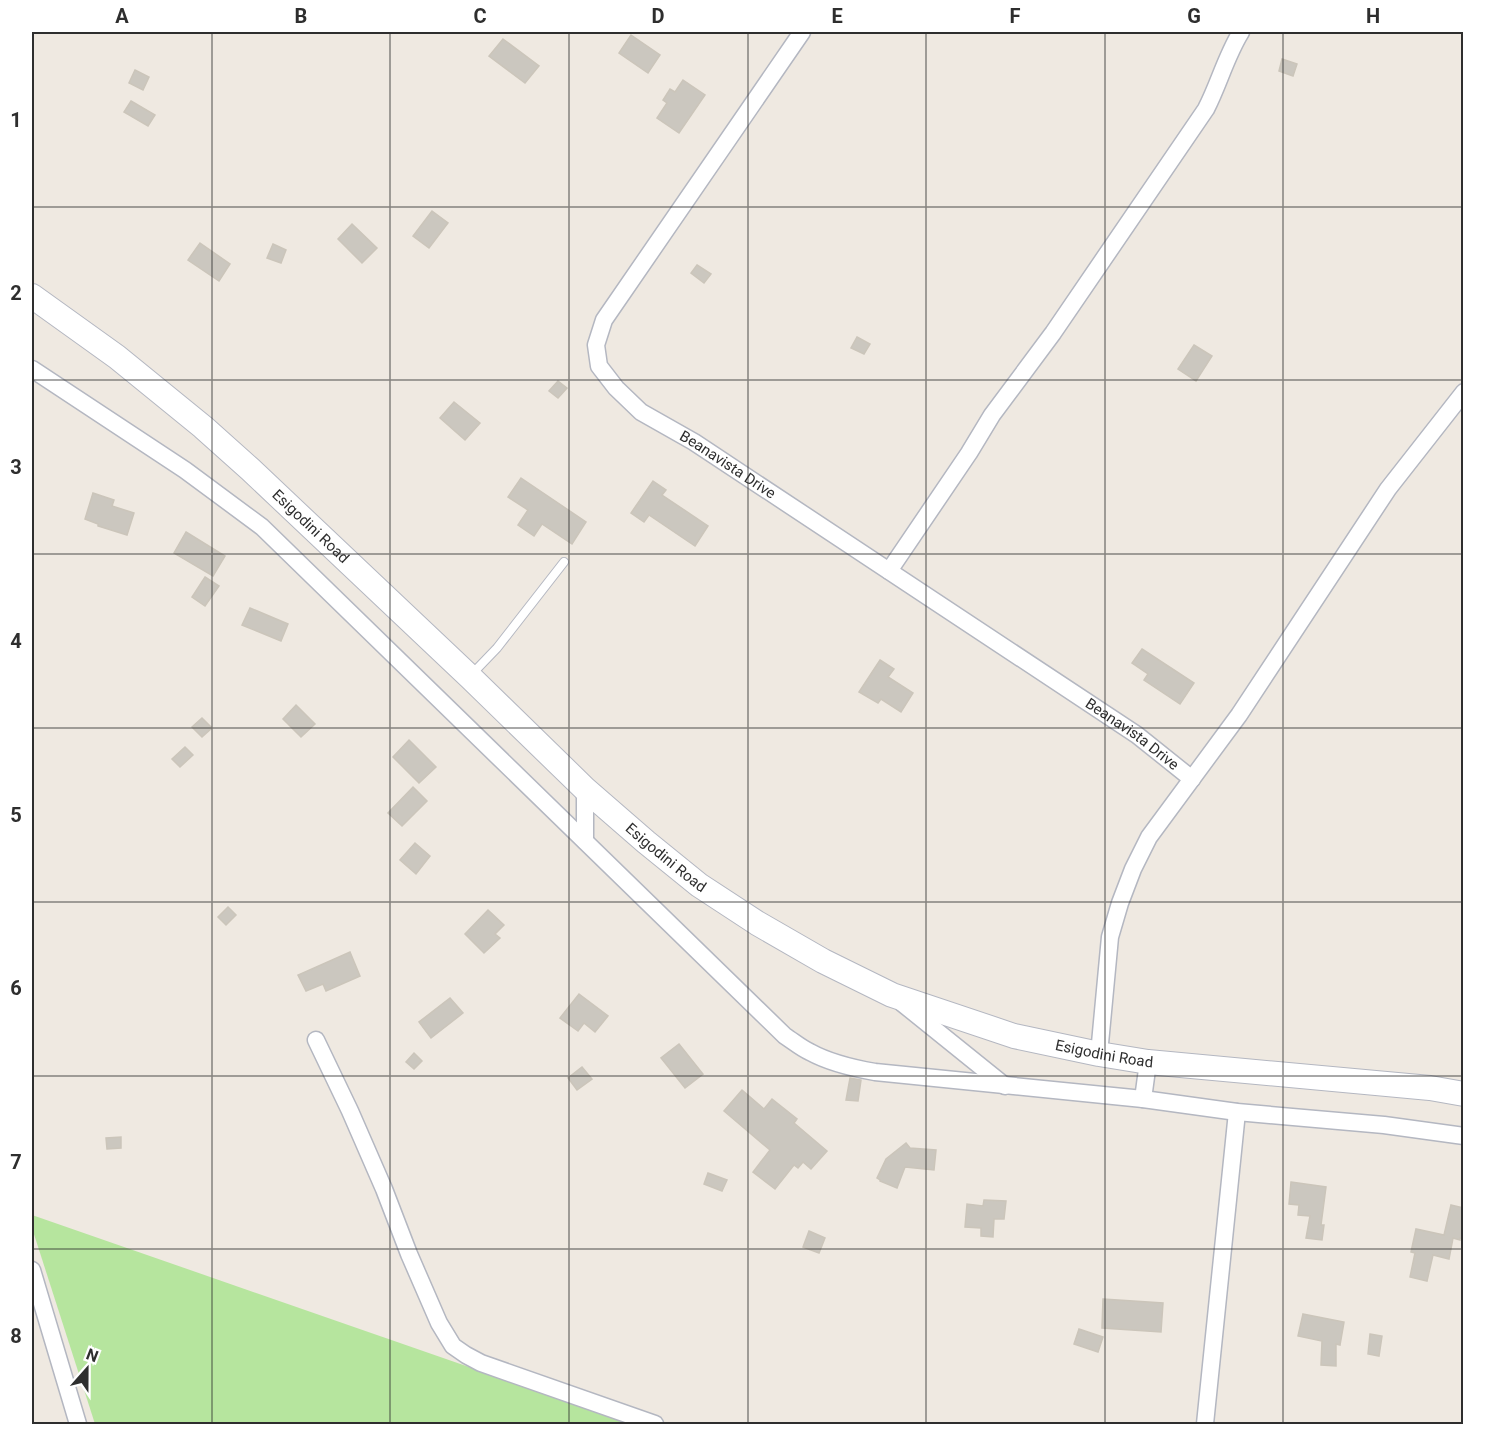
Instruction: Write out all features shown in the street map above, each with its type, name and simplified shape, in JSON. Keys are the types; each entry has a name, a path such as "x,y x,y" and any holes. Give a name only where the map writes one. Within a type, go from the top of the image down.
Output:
{"main road":[{"name":"Esigodini Road","path":"32,296 117,357 203,427 470,677 585,789 646,842 699,885 757,923 823,961 892,995 1014,1036 1100,1054 1148,1062 1418,1087 1464,1094"}],"street":[{"name":"Beanavista Drive","path":"802,32 604,320 596,345 599,366 616,388 641,412 694,442 1137,735 1192,779"},
{"path":"889,571 992,415 1053,333 1206,109 1228,54 1241,32"},
{"path":"32,369 185,470 262,527 785,1036 808,1052 851,1068 875,1072 1237,1112 1384,1125 1464,1136"},
{"path":"1100,1054 1110,937 1133,869 1149,837 1239,715 1388,489 1464,392"},
{"path":"585,789 585,841"},
{"path":"892,995 1005,1086"},
{"path":"316,1040 384,1189 439,1323 453,1346 481,1364 654,1425"},
{"path":"1143,1100 1148,1062"},
{"path":"1205,1425 1237,1112"},
{"path":"32,1270 78,1425"}],"lane":[{"path":"470,677 497,648 564,562"}],"green space":[{"path":"32,1215 633,1424 95,1424 32,1228"}],"building":[{"path":"631,35 660,55 648,73 619,53"},
{"path":"503,39 539,66 525,83 489,56"},
{"path":"1282,59 1297,64 1293,76 1279,71"},
{"path":"135,70 149,77 143,90 129,83"},
{"path":"683,80 705,95 679,133 657,118 667,103 663,100 670,89 675,92"},
{"path":"131,101 155,115 148,126 124,112"},
{"path":"432,211 448,223 429,248 413,236"},
{"path":"352,224 377,248 362,263 338,239"},
{"path":"200,243 230,264 219,281 188,260"},
{"path":"273,244 286,250 281,263 267,258"},
{"path":"697,265 711,274 704,283 691,273"},
{"path":"857,337 870,344 864,354 851,348"},
{"path":"1194,345 1212,356 1196,381 1178,369"},
{"path":"558,381 567,388 558,398 549,391"},
{"path":"454,402 480,423 465,440 440,418"},
{"path":"521,478 586,522 572,544 542,524 534,536 518,525 528,510 508,497"},
{"path":"653,481 666,490 662,495 708,526 695,546 649,515 644,522 631,513"},
{"path":"93,493 114,500 112,506 134,513 127,535 98,526 85,519"},
{"path":"186,532 225,556 213,576 174,553"},
{"path":"205,577 219,586 205,606 192,597"},
{"path":"250,608 288,624 281,641 242,625"},
{"path":"1142,649 1194,683 1180,704 1144,680 1148,674 1132,663"},
{"path":"880,660 894,669 888,677 913,693 901,712 881,699 878,703 859,692"},
{"path":"296,705 315,724 301,737 283,719"},
{"path":"202,718 212,728 202,737 192,727"},
{"path":"409,740 436,767 419,783 393,757"},
{"path":"185,747 193,755 180,767 172,759"},
{"path":"413,787 427,801 402,826 388,813"},
{"path":"415,843 430,856 416,874 400,860"},
{"path":"228,907 236,915 226,925 218,917"},
{"path":"488,910 504,925 495,934 500,938 484,953 465,934"},
{"path":"350,952 360,976 326,991 323,984 306,991 298,975"},
{"path":"579,994 608,1016 595,1032 584,1023 578,1031 560,1018"},
{"path":"450,998 463,1013 431,1038 419,1022"},
{"path":"679,1044 703,1074 685,1088 661,1058"},
{"path":"414,1053 422,1061 414,1069 406,1062"},
{"path":"582,1067 592,1079 577,1090 568,1078"},
{"path":"850,1078 861,1080 858,1101 846,1100"},
{"path":"742,1090 764,1109 772,1099 797,1119 794,1123 827,1151 811,1169 803,1162 798,1168 794,1165 775,1189 753,1172 770,1150 724,1111"},
{"path":"121,1137 121,1148 107,1149 106,1138"},
{"path":"906,1143 910,1148 936,1150 934,1170 905,1167 897,1188 880,1181 877,1178 886,1159"},
{"path":"708,1173 727,1180 722,1191 704,1184"},
{"path":"1291,1182 1326,1187 1321,1225 1324,1225 1322,1240 1306,1238 1310,1216 1298,1215 1299,1205 1289,1204"},
{"path":"984,1200 1006,1201 1004,1219 994,1219 993,1237 981,1236 981,1228 965,1227 967,1204 983,1206"},
{"path":"1451,1205 1464,1208 1464,1239 1453,1238 1449,1259 1433,1255 1427,1281 1410,1277 1415,1253 1411,1252 1416,1229 1444,1235"},
{"path":"809,1231 825,1238 819,1253 803,1247"},
{"path":"1103,1299 1163,1303 1161,1332 1102,1328"},
{"path":"1303,1314 1344,1322 1340,1345 1336,1344 1336,1366 1321,1365 1322,1341 1298,1336"},
{"path":"1079,1329 1103,1337 1098,1352 1074,1344"},
{"path":"1370,1334 1382,1336 1379,1356 1368,1354"}]}
